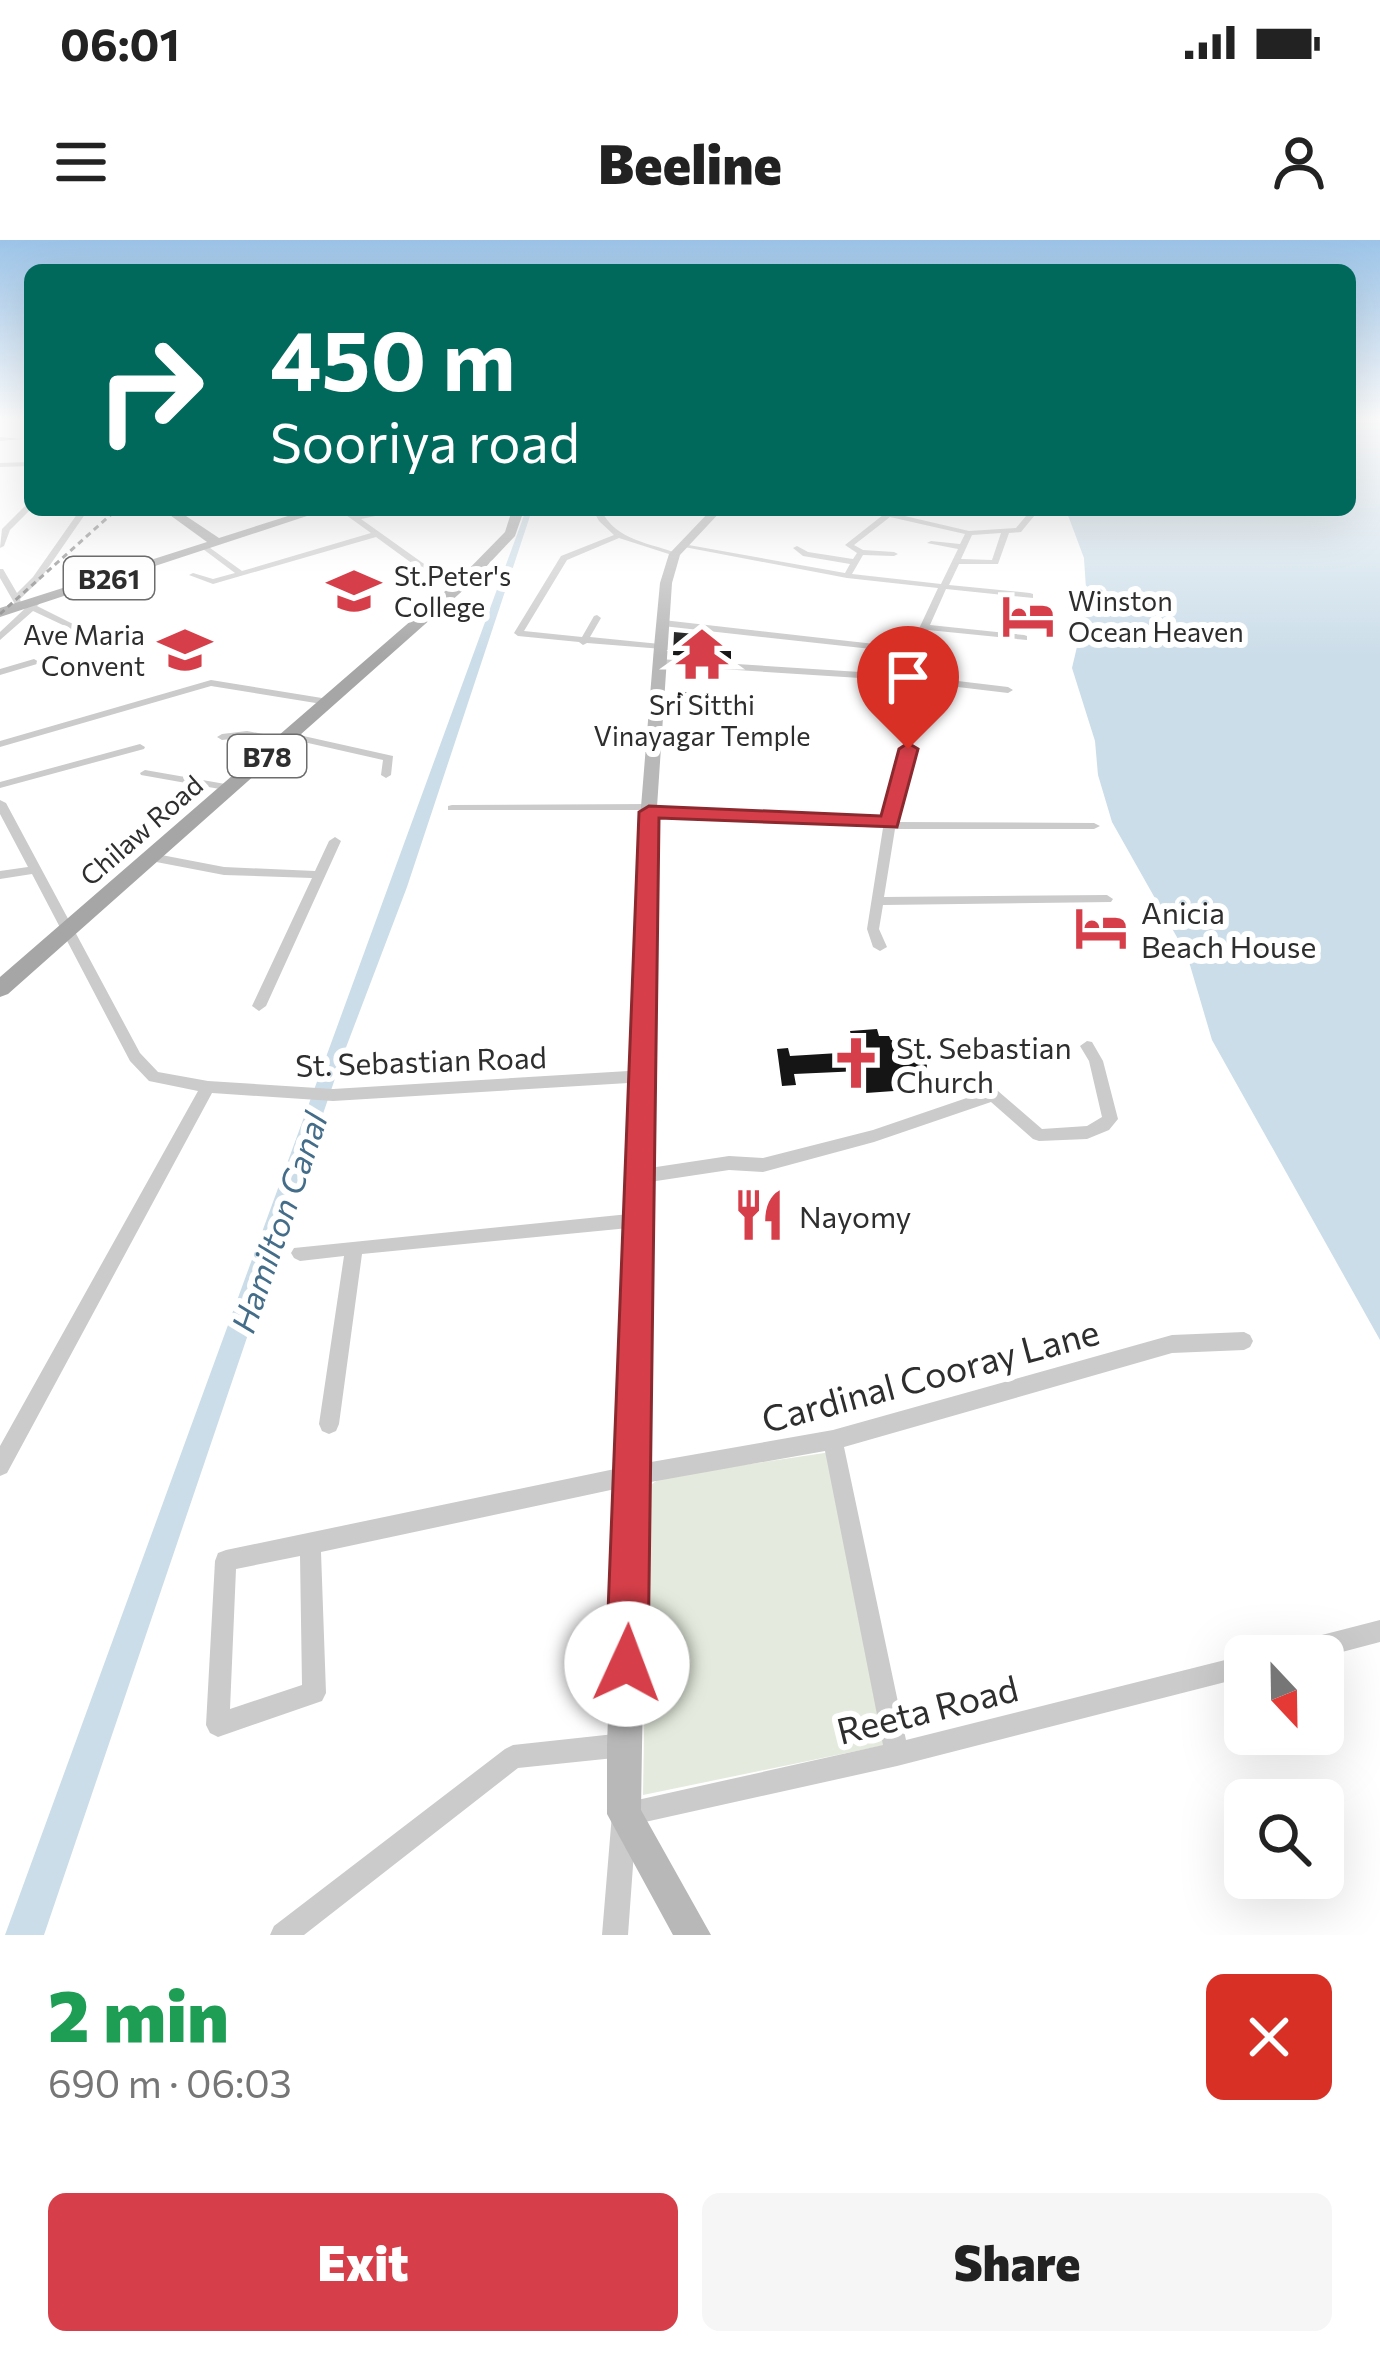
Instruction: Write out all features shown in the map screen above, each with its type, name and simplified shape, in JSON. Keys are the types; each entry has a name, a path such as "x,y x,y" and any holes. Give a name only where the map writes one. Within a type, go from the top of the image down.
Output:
{"main road":[{"path":"176,516 211,545"},
{"name":"B261","path":"0,613 300,516"},
{"name":"Chilaw Road","path":"0,989 463,583 511,533 516,516"}],"street":[{"path":"0,544 6,529 24,512"},
{"path":"0,637 27,603 36,579 80,516"},
{"path":"351,516 431,573 463,583"},
{"path":"354,518 366,516"},
{"path":"600,516 620,535 679,550 847,576 1030,596"},
{"path":"615,1935 624,1814 649,810 660,644 666,583 679,550 711,516"},
{"path":"887,516 849,544 861,552 894,554"},
{"path":"893,516 970,533 1018,530 1030,516"},
{"path":"954,561 994,562 1005,532"},
{"path":"880,947 873,929 876,901 908,749 913,651 970,533"},
{"path":"193,575 207,583 377,534"},
{"path":"620,535 564,558 518,633 583,642 913,651"},
{"path":"932,543 962,548"},
{"path":"211,545 240,573"},
{"path":"797,548 806,554 855,562"},
{"path":"847,576 861,552"},
{"path":"0,571 27,603 85,632"},
{"path":"583,642 596,618"},
{"path":"926,627 1024,638"},
{"path":"660,644 1008,690"},
{"path":"0,672 34,662"},
{"path":"227,685 239,674"},
{"path":"0,745 192,686 227,685 328,702"},
{"path":"222,737 247,734 287,739 389,758 386,776"},
{"path":"0,785 140,747"},
{"path":"145,773 231,788"},
{"name":"St. Sebastian Road","path":"0,803 135,1057 154,1077 208,1087 333,1095 645,1076"},
{"path":"452,808 1094,826"},
{"path":"259,1006 335,841"},
{"path":"151,857 224,871 319,874"},
{"path":"0,875 35,870"},
{"path":"876,901 1107,899"},
{"path":"643,1175 729,1163 763,1165 874,1136 993,1095 1039,1135 1105,1127 1110,1119 1096,1061 1087,1046"},
{"path":"0,1466 208,1087"},
{"path":"300,1253 639,1220"},
{"path":"329,1424 354,1248"},
{"name":"Cardinal Cooray Lane","path":"310,1543 314,1693 218,1725 226,1561 310,1543 634,1475 833,1440 1172,1344 1244,1340"},
{"path":"833,1440 897,1754"},
{"path":"1344,1640 1380,1631"},
{"name":"Reeta Road","path":"624,1814 897,1754 1224,1671"},
{"path":"290,1932 513,1757 624,1744"},
{"path":"624,1814 693,1935"}],"shaded area":[{"path":"831,1452 890,1744 643,1795 648,1487 662,1477"}],"water":[{"path":"1356,499 1380,499 1380,1340 1212,1040 1187,955 1112,822 1098,775 1095,741 1072,668 1087,604 1084,558 1068,516 1356,516"},
{"name":"Hamilton Canal","path":"524,516 530,516 407,887 342,1058 44,1935 5,1935"}],"building":[{"path":"674,632 706,635 704,648 731,648 731,659 673,655"},
{"path":"678,692 732,695 730,708 677,707"},
{"name":"St. Sebastian Church","path":"877,1029 879,1036 915,1042 928,1056 926,1073 892,1085 894,1091 866,1093 860,1071 794,1074 796,1085 782,1086 777,1049 788,1048 790,1056 855,1052 850,1031"}],"railway":[{"path":"0,614 109,516"}],"place":[{"name":"St.Peter's College","path":"354,591"},
{"name":"Winston Ocean Heaven","path":"1028,616"},
{"name":"Ave Maria Convent","path":"185,650"},
{"name":"Sri Sitthi Vinayagar Temple","path":"702,654"},
{"name":"Anicia Beach House","path":"1101,928"},
{"name":"St. Sebastian Church","path":"856,1063"},
{"name":"Nayomy","path":"759,1215"}],"route":[{"path":"627,1664 649,812 890,823 908,749"}]}
